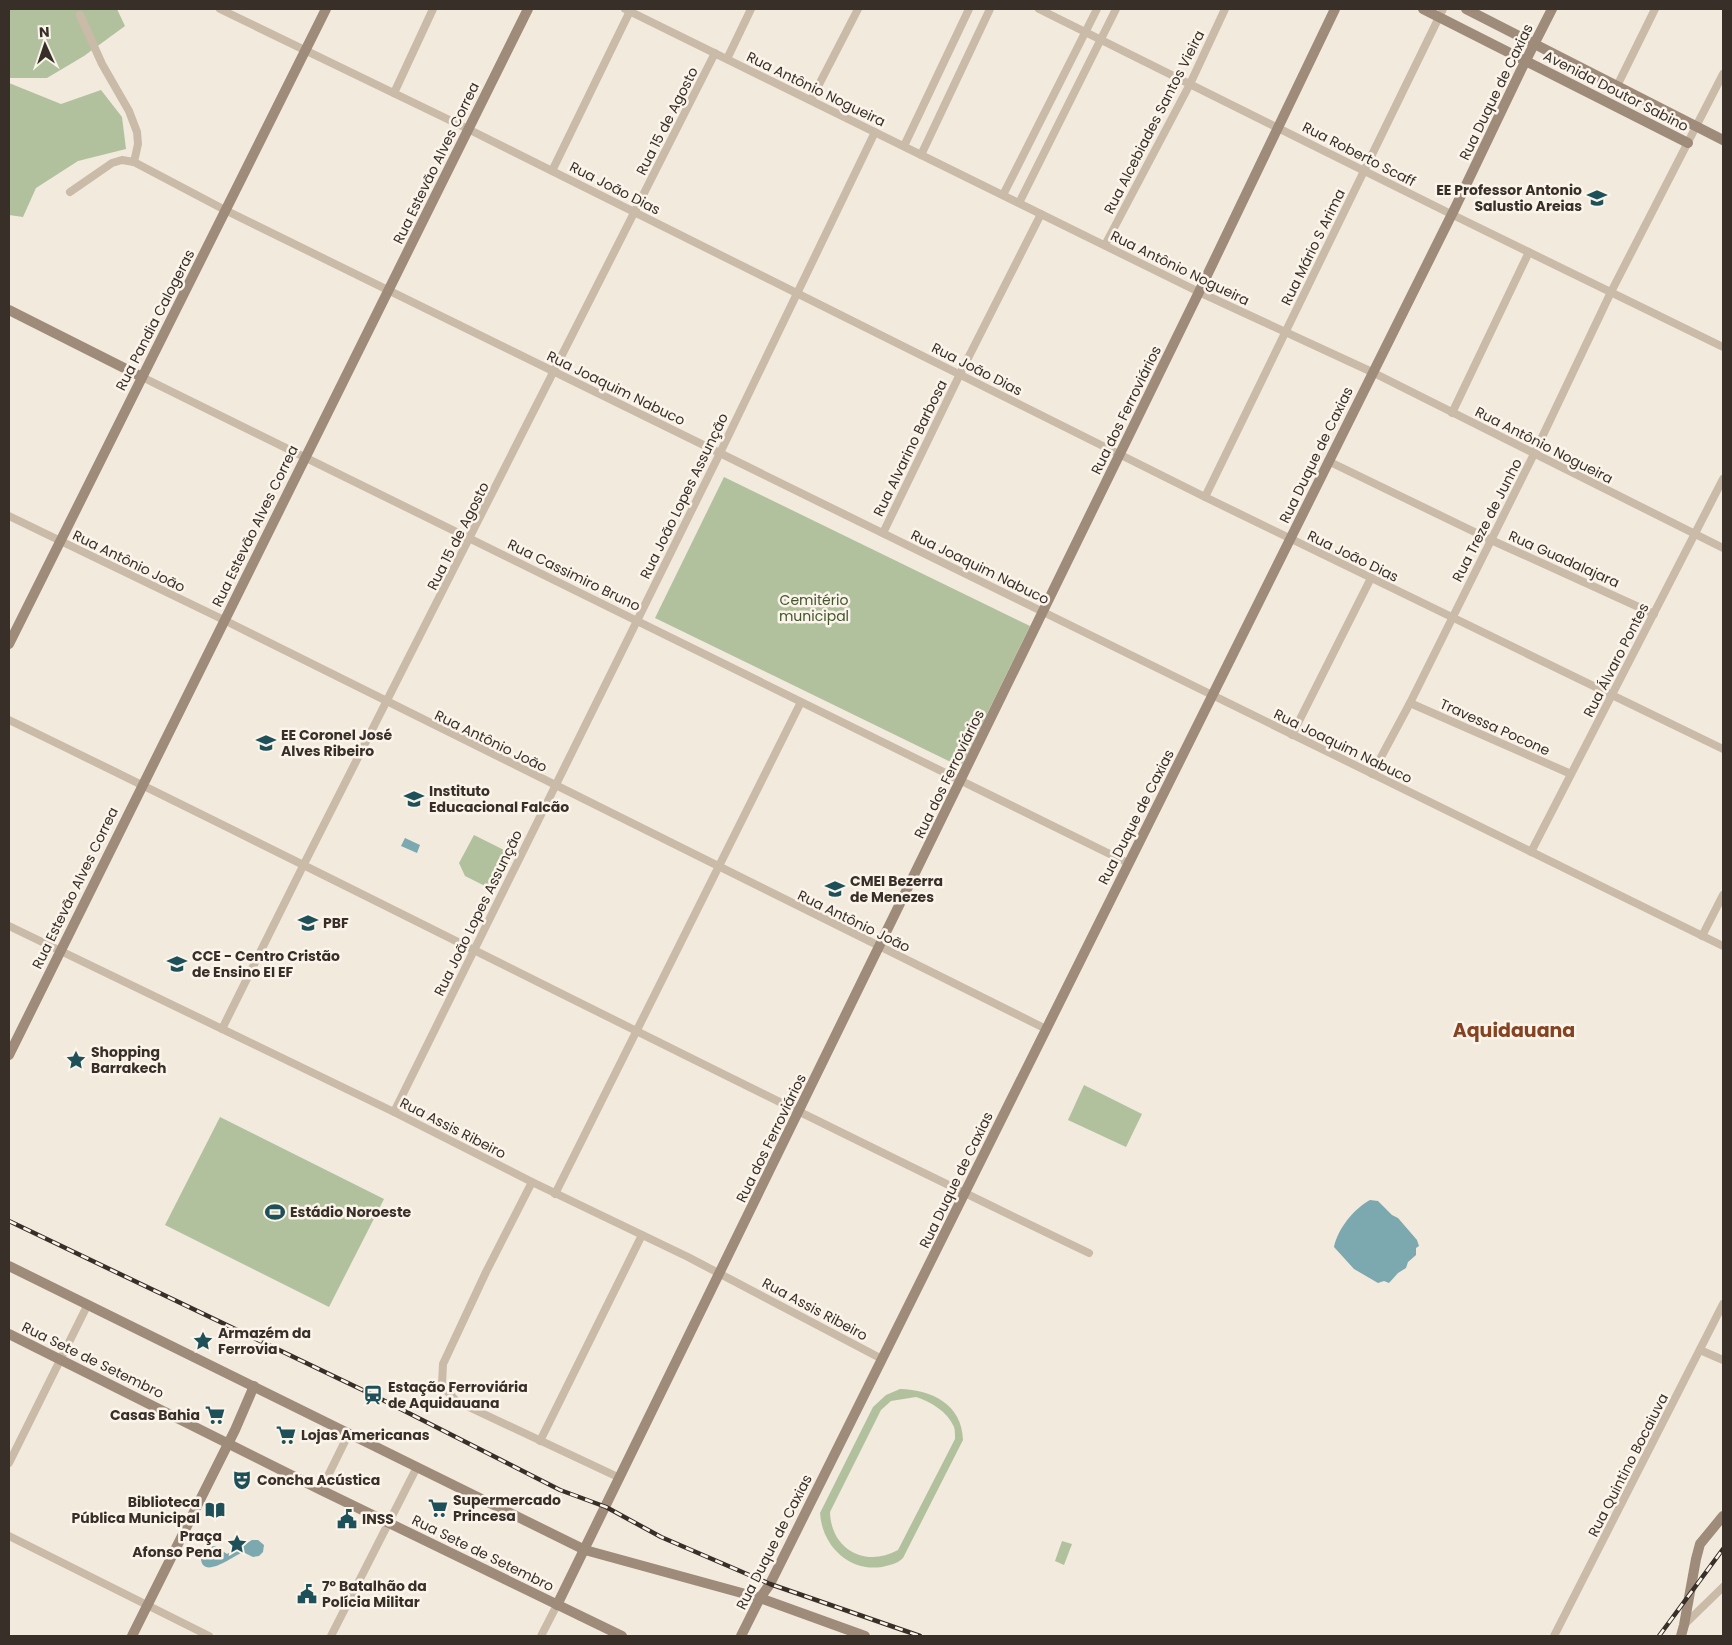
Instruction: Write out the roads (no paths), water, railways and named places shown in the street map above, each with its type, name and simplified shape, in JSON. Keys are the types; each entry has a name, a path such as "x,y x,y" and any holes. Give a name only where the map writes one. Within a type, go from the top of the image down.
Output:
{"main road":[{"name":"Rua Pandia Calogeras","path":"9,644 326,9"},
{"name":"Rua Estevão Alves Correa","path":"9,1055 528,9"},
{"name":"Rua dos Ferroviários","path":"557,1605 1336,9"},
{"name":"Avenida Doutor Sabino","path":"1424,9 1441,13 1525,60 1688,143"},
{"name":"Avenida Doutor Sabino","path":"1466,9 1723,140"},
{"name":"Rua Duque de Caxias","path":"741,1636 760,1598 770,1584 965,1194 1451,214 1525,60 1552,9"},
{"name":"Rua Cassimiro Bruno","path":"9,310 142,377"},
{"path":"9,1266 585,1550 760,1598 865,1636"},
{"name":"Rua Sete de Setembro","path":"9,1334 321,1490 622,1636"},
{"path":"132,1636 254,1386"},
{"path":"1681,1636 1700,1544 1723,1516"}],"street":[{"name":"Rua João Dias","path":"220,9 468,129 1290,539 1723,749"},
{"path":"394,93 433,9"},
{"path":"727,59 751,9"},
{"path":"811,100 858,9"},
{"path":"904,146 968,9"},
{"path":"922,155 990,9"},
{"name":"Rua Roberto Scaff","path":"1039,9 1723,347"},
{"path":"1003,195 1097,9"},
{"path":"1019,203 1116,9"},
{"name":"Rua Alcebiades Santos Vieira","path":"1105,245 1190,84 1225,9"},
{"path":"1617,86 1655,9"},
{"path":"552,171 628,10"},
{"name":"Rua Antônio Nogueira","path":"628,10 639,12 727,59 1199,292 1372,372 1723,548"},
{"name":"Rua Mário S Arima","path":"1205,497 1441,13"},
{"path":"70,192 112,163 122,160 134,162 138,144 137,132 129,111 102,64 80,15"},
{"name":"Rua 15 de Agosto","path":"222,1029 716,53"},
{"path":"1697,127 1723,74"},
{"name":"Rua Treze de Junho","path":"1372,774 1410,703 1534,454 1611,292 1697,127"},
{"name":"Rua João Lopes Assunção","path":"394,1112 798,294 874,132"},
{"name":"Rua Joaquim Nabuco","path":"134,162 225,210 1723,946"},
{"name":"Rua Alvarino Barbosa","path":"883,533 960,374 1041,214"},
{"path":"1452,413 1529,252"},
{"name":"Rua Cassimiro Bruno","path":"142,377 1128,863"},
{"name":"Rua Guadalajara","path":"1328,461 1491,540 1654,614"},
{"name":"Rua Álvaro Pontes","path":"1530,852 1723,479"},
{"name":"Rua Antônio João","path":"9,516 224,620 387,703 1046,1029"},
{"path":"1292,735 1371,578"},
{"path":"555,1194 801,702"},
{"name":"Travessa Pocone","path":"1410,703 1571,774"},
{"path":"9,720 965,1194 1089,1253"},
{"path":"1702,936 1723,895"},
{"name":"Rua Assis Ribeiro","path":"9,926 394,1112 555,1194 642,1235 808,1318 882,1359"},
{"path":"532,1182 486,1272 443,1364 442,1385 456,1401 620,1478"},
{"path":"540,1441 642,1235"},
{"path":"9,1463 88,1304"},
{"name":"Rua Quintino Bocaiuva","path":"1554,1636 1723,1304"},
{"path":"1700,1350 1723,1360"},
{"path":"321,1490 349,1433"},
{"path":"331,1636 417,1467"},
{"path":"9,1536 209,1636"},
{"path":"1684,1625 1723,1587"},
{"path":"541,1636 557,1605"}],"water":[{"path":"405,838 420,845 417,853 401,846"},
{"path":"1370,1200 1378,1201 1392,1215 1398,1218 1417,1240 1419,1246 1416,1248 1416,1255 1408,1262 1406,1268 1398,1273 1389,1283 1384,1281 1378,1283 1354,1269 1334,1247 1343,1226 1358,1208"},
{"path":"252,1540 258,1540 264,1545 263,1552 259,1556 253,1557 243,1552 217,1566 210,1567 205,1566 202,1562 201,1553 206,1547 215,1546 227,1554"}],"railway":[{"path":"9,1221 373,1395 560,1490 606,1507 661,1537 770,1584 920,1636"},
{"path":"1659,1636 1723,1549"}],"place":[{"name":"EE Professor Antonio Salustio Areias","path":"1597,198"},
{"name":"EE Coronel José Alves Ribeiro","path":"266,743"},
{"name":"Instituto Educacional Falcão","path":"414,799"},
{"name":"CMEI Bezerra de Menezes","path":"835,889"},
{"name":"PBF","path":"308,923"},
{"name":"CCE - Centro Cristão de Ensino EI EF","path":"177,964"},
{"name":"Shopping Barrakech","path":"76,1060"},
{"name":"Estádio Noroeste","path":"275,1212"},
{"name":"Armazém da Ferrovia","path":"203,1341"},
{"name":"Estação Ferroviária de Aquidauana","path":"373,1395"},
{"name":"Casas Bahia","path":"215,1415"},
{"name":"Lojas Americanas","path":"286,1435"},
{"name":"Concha Acústica","path":"242,1480"},
{"name":"Supermercado Princesa","path":"438,1508"},
{"name":"Biblioteca Pública Municipal","path":"215,1510"},
{"name":"INSS","path":"347,1519"},
{"name":"Praça Afonso Pena","path":"237,1544"},
{"name":"7° Batalhão da Polícia Militar","path":"307,1594"}],"district":[{"name":"Aquidauana","path":"1514,1030"}],"park label":[{"name":"Cemitério municipal","path":"814,608"}]}
